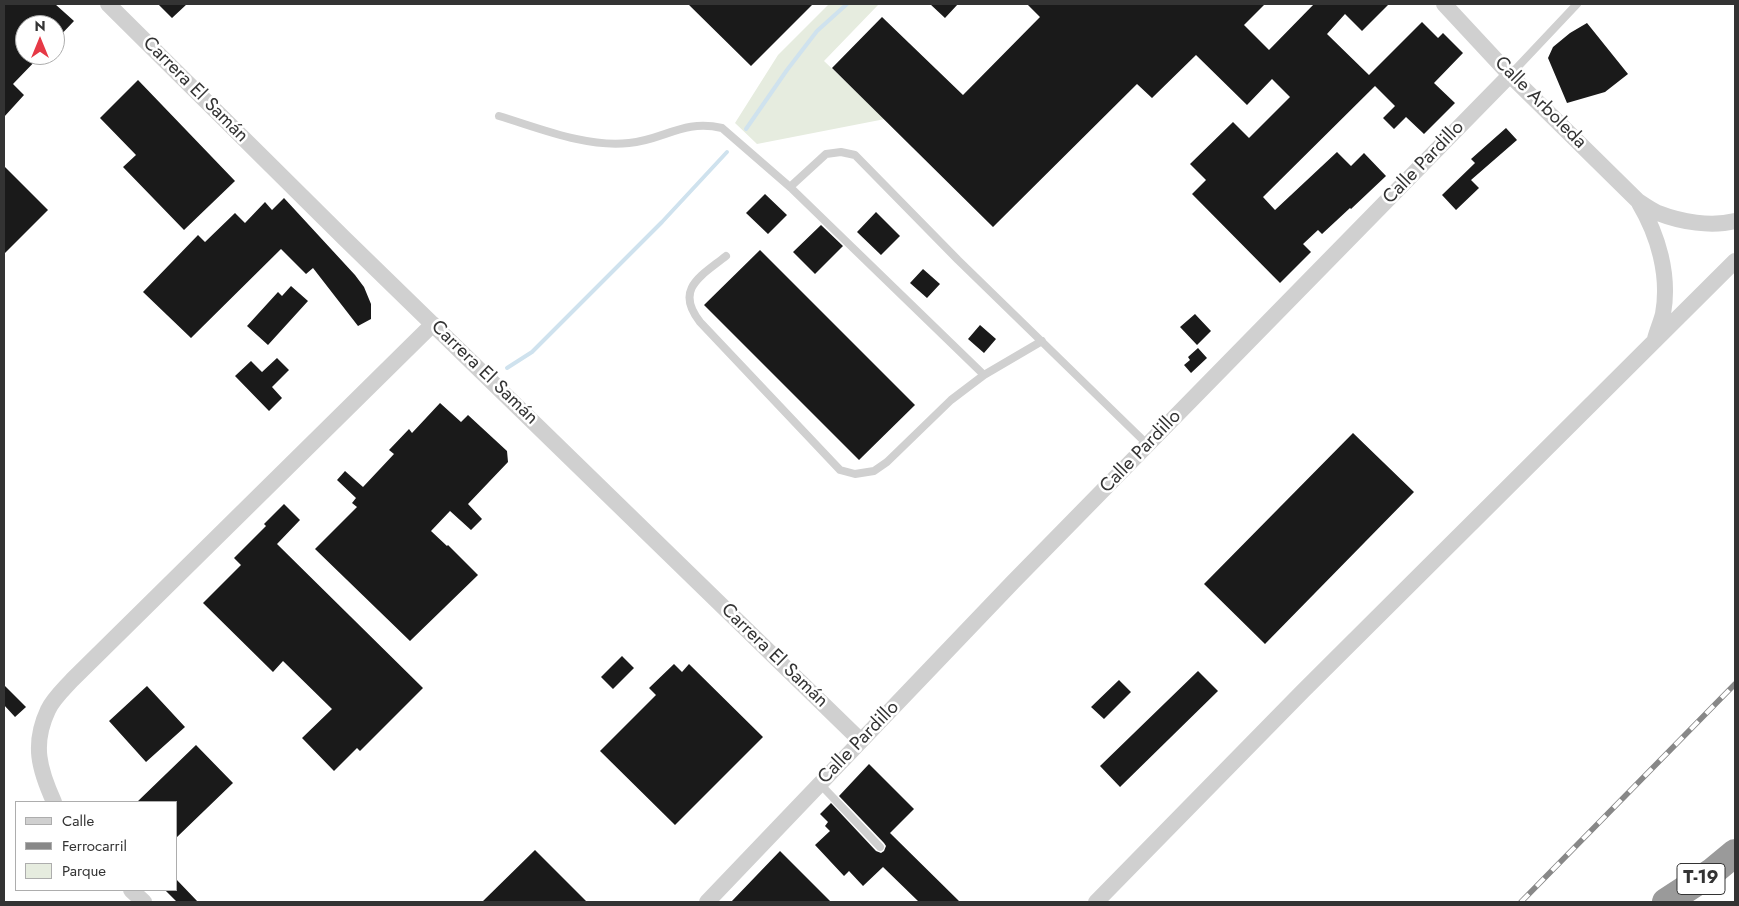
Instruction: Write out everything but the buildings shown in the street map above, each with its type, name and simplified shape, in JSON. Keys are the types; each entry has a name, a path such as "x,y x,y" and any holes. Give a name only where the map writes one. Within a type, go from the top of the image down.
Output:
{"highway":[{"name":"T-19","path":"1666,902 1712,872 1735,853"}],"street":[{"name":"Carrera El Samán","path":"108,4 433,324 862,741"},
{"name":"Calle Arboleda","path":"1444,4 1510,75 1638,201"},
{"name":"Calle Pardillo","path":"707,902 1013,582 1510,75"},
{"path":"1638,201 1658,212 1680,220 1703,222 1735,221"},
{"path":"1638,201 1658,240 1662,264 1663,314 1654,343"},
{"path":"1096,902 1302,691 1654,343 1735,260"},
{"path":"54,801 42,777 38,740 48,708 78,673 433,324"},
{"path":"132,891 144,902"}],"lane":[{"name":"Calle Pardillo","path":"1510,75 1577,4"},
{"path":"499,116 600,144 630,143 690,126 710,125 722,128 790,187 984,375"},
{"path":"790,187 826,154 841,152 855,156 958,260 1148,445"},
{"path":"726,256 692,285 688,298 691,311 840,470 855,474 874,471 892,457 951,400 984,375 1042,341"},
{"path":"820,784 880,848"}],"green space":[{"path":"829,4 879,4 824,61 885,119 757,144 735,123 778,55"}],"waterway":[{"path":"746,129 817,31 847,4"},
{"path":"507,368 532,352 662,222 727,152"}],"railway":[{"path":"1521,902 1735,684"}]}
